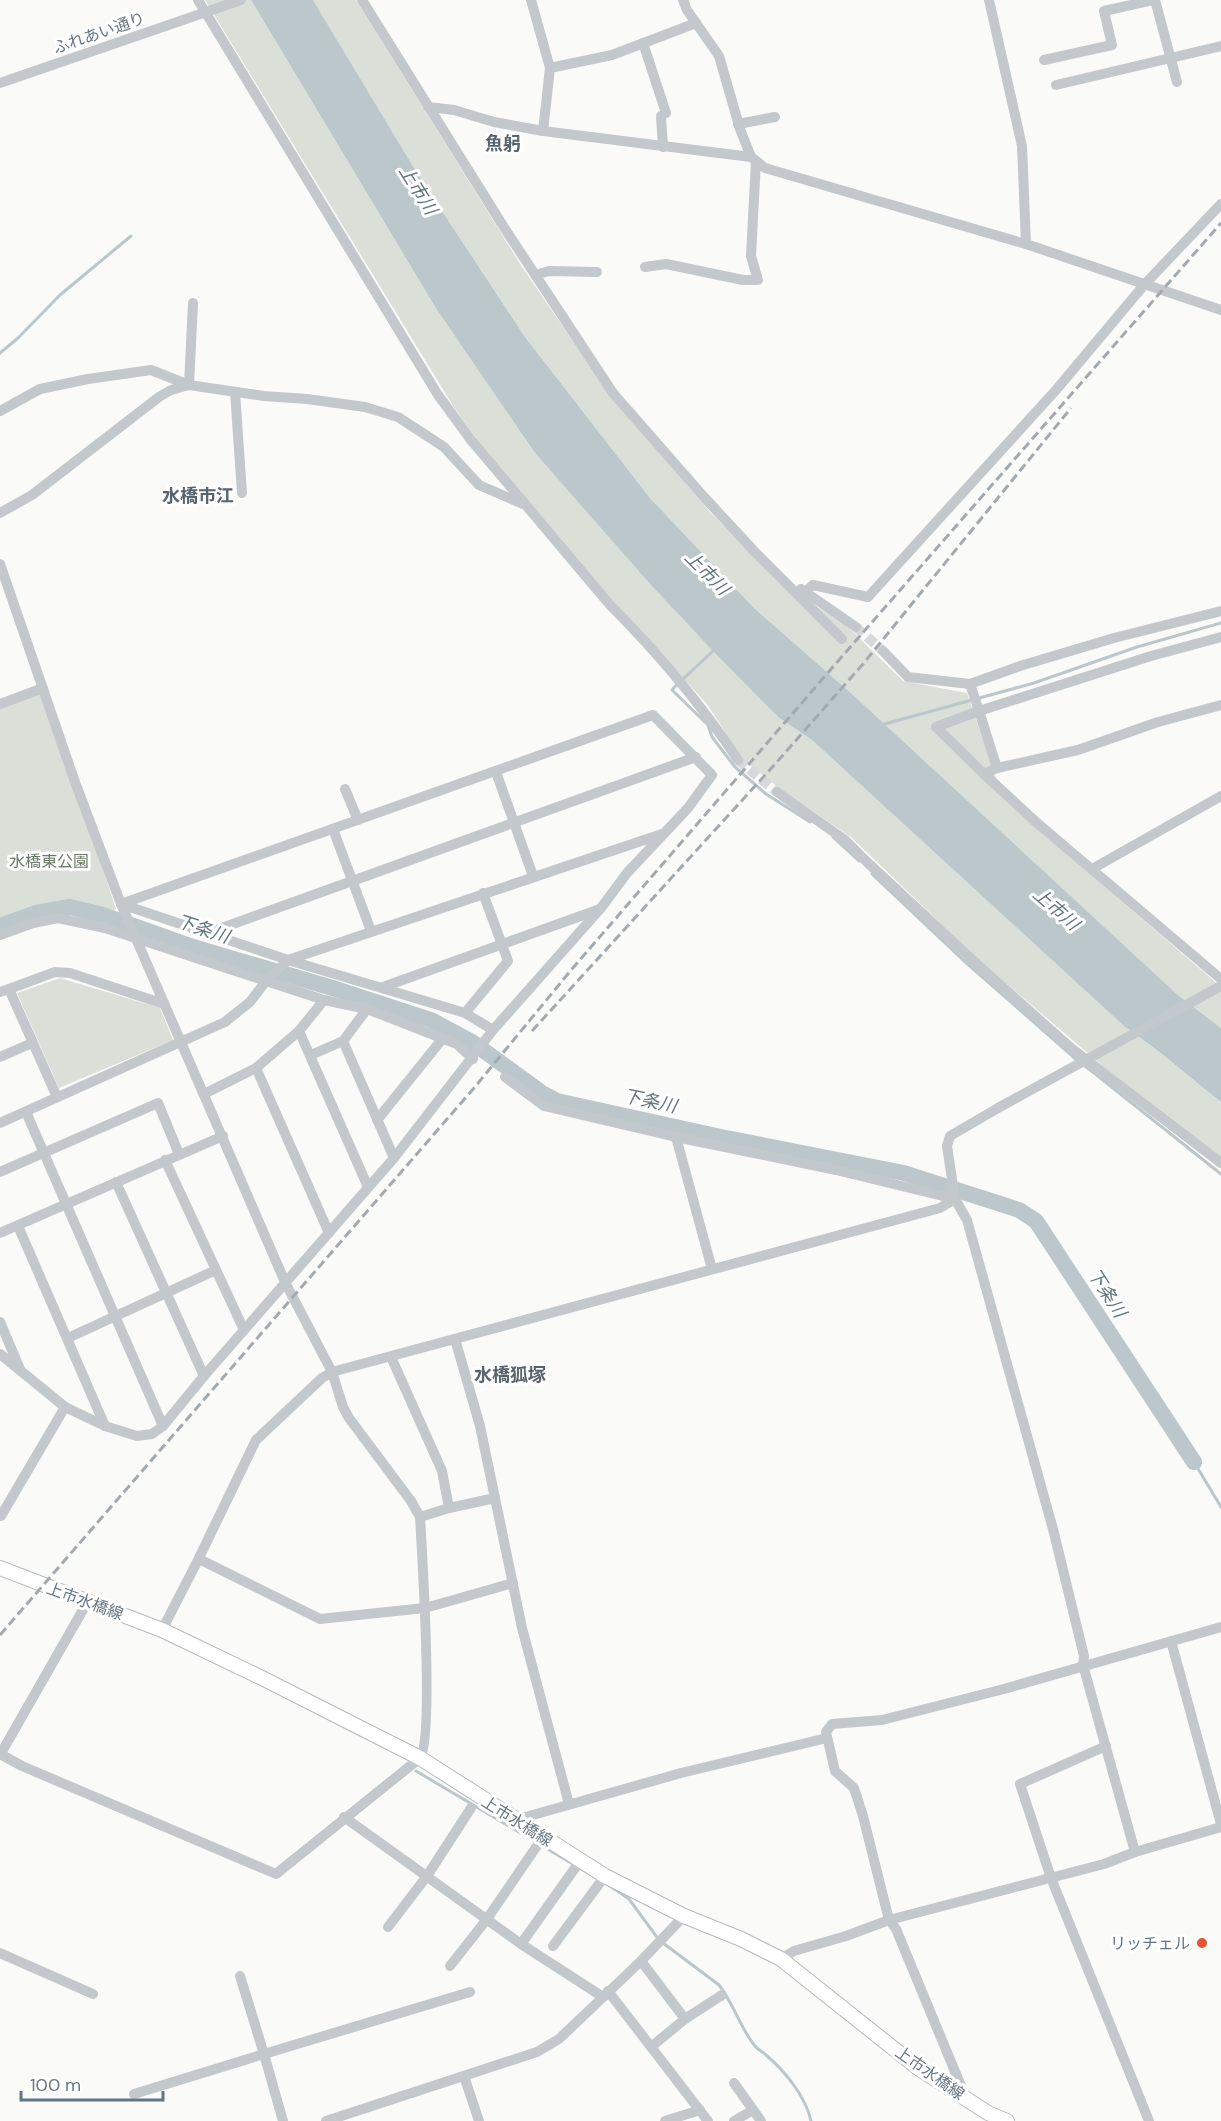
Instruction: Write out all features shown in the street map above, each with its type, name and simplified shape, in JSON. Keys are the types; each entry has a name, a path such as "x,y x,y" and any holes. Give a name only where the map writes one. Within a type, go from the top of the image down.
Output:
{"main road":[{"name":"上市水橋線","path":"0,1568 162,1630 420,1758 605,1876 684,1916 741,1939 781,1959 918,2068 988,2113 1007,2121"}],"street":[{"path":"198,0 209,11 438,395 471,440 526,506 712,721 738,760"},
{"name":"ふれあい通り","path":"0,83 241,0"},
{"path":"362,0 535,275 614,393 704,497 842,639"},
{"path":"531,0 550,68 543,132"},
{"path":"683,0 719,56 738,124 754,159 765,168 1026,244 1221,310"},
{"path":"989,0 1022,146 1026,244"},
{"path":"1044,60 1112,45 1104,11 1154,0 1177,82"},
{"path":"550,68 612,56 696,23"},
{"path":"643,44 666,113 662,116 663,147"},
{"path":"1056,86 1221,46"},
{"path":"428,106 454,110 494,122 543,132 754,159"},
{"path":"738,124 775,117"},
{"path":"645,267 666,264 743,280 758,280 750,256 754,159"},
{"path":"806,591 813,585 868,597 1056,390 1144,285 1221,204"},
{"path":"535,275 549,272 597,272"},
{"path":"189,385 193,303"},
{"path":"0,411 40,389 99,377 151,370 189,385 365,407 398,417 444,447 479,485 526,506"},
{"path":"0,513 32,495 159,397 171,390 189,385"},
{"path":"235,392 242,493"},
{"path":"0,564 75,782 123,908 285,1282 332,1372 343,1407 349,1418 420,1517 426,1712 424,1753 276,1874 22,1766 0,1755 88,1600"},
{"path":"784,581 806,591 856,627"},
{"path":"883,651 908,677 970,684 1020,666 1114,638 1221,611"},
{"path":"1135,1852 1083,1665 1084,1656 1053,1529 967,1220 955,1199 947,1146 950,1136 1221,984 1036,822 936,727 1150,656 1221,637"},
{"path":"970,684 997,768"},
{"path":"0,704 43,688"},
{"path":"984,774 997,768 1078,750 1158,722 1221,705"},
{"path":"0,1354 65,1407 105,1426 137,1436 152,1434 163,1426 394,1158 492,1033 601,908 627,873 688,808 712,775 653,715 333,829 123,908"},
{"path":"208,933 696,757"},
{"path":"496,772 533,876"},
{"path":"345,789 358,820"},
{"path":"777,792 845,840 979,966 1102,1074 1221,1163"},
{"path":"1092,869 1221,796"},
{"path":"333,829 371,931"},
{"path":"0,1123 225,1022 250,1002 286,962 371,931 662,834"},
{"path":"465,1013 508,960 483,893"},
{"path":"123,908 208,933 286,962 383,987 465,1013 492,1033"},
{"path":"383,987 601,908"},
{"path":"0,935 33,923 58,918 135,935 269,979 324,1000 367,1009 457,1044 475,1056"},
{"path":"57,1097 4,990 55,972 70,973 164,1004"},
{"path":"204,1094 256,1068 299,1031 324,1000"},
{"path":"311,1055 343,1041 367,1009"},
{"path":"299,1031 368,1187"},
{"path":"377,1120 443,1038"},
{"path":"343,1041 394,1158"},
{"path":"0,1057 32,1043"},
{"path":"256,1068 328,1233"},
{"path":"505,1077 544,1106 676,1137 836,1170 955,1199"},
{"path":"0,1172 158,1103 179,1154"},
{"path":"26,1112 163,1426"},
{"path":"0,1233 223,1136"},
{"path":"676,1137 712,1269"},
{"path":"165,1160 244,1330"},
{"path":"116,1182 204,1376"},
{"path":"162,1630 256,1440 322,1378 332,1372 939,1208 955,1199"},
{"path":"18,1226 105,1426"},
{"path":"68,1338 216,1270"},
{"path":"0,1322 21,1372"},
{"path":"455,1339 480,1426 522,1628 569,1804"},
{"path":"391,1357 442,1471 449,1508"},
{"path":"0,1516 65,1407"},
{"path":"420,1517 495,1498"},
{"path":"199,1559 320,1618 424,1608 513,1583"},
{"path":"959,2094 961,2086 896,1929 890,1920 854,1788 835,1771 826,1732 832,1724 882,1720 1004,1689 1221,1627"},
{"path":"781,1959 794,1951 890,1920 1104,1864 1135,1852 1221,1826 1171,1641"},
{"path":"515,1820 681,1773 827,1738"},
{"path":"1106,1746 1020,1784 1051,1878 1149,2121"},
{"path":"388,1927 427,1875 471,1808"},
{"path":"344,1817 521,1944 605,1994 651,2047 708,2121"},
{"path":"450,1966 487,1919 543,1837"},
{"path":"521,1944 580,1861"},
{"path":"553,1946 605,1876"},
{"path":"326,2121 537,2052 559,2039 641,1961 684,1916"},
{"path":"0,1953 93,1994"},
{"path":"641,1961 685,2019"},
{"path":"240,1976 283,2121"},
{"path":"134,2094 470,1992"},
{"path":"651,2047 685,2019 722,1995"},
{"path":"464,2076 479,2121"},
{"path":"734,2082 761,2121"},
{"path":"665,2121 700,2110"},
{"path":"734,2121 753,2110"}],"green space":[{"path":"205,0 251,0 396,241 535,453 682,618 778,717 812,740 1125,1027 1221,1102 1221,1159 1104,1067 979,960 852,838 743,760 707,704 599,587 484,449 455,409"},
{"path":"313,0 356,0 522,267 581,353 623,410 710,512 780,584 845,624 903,681 967,693 996,778 1061,849 1221,987 1221,1028 1179,996 852,694 754,608 650,498 525,337 417,173"},
{"name":"水橋東公園","path":"43,688 116,909 103,915 70,907 36,913 0,926 0,704"},
{"path":"60,978 160,1008 173,1040 59,1088 17,993"}],"water":[{"name":"上市川","path":"251,0 313,0 417,173 525,337 650,498 754,608 852,694 1179,996 1221,1028 1221,1102 1125,1027 812,740 778,717 652,586 535,453 436,308"}],"waterway":[{"path":"0,353 60,295 131,236"},
{"path":"881,725 1034,683 1137,647 1221,623"},
{"path":"683,679 713,651"},
{"path":"678,683 672,690 708,725 712,737 735,767 766,794 810,822"},
{"path":"833,837 859,861"},
{"path":"872,874 963,960 1078,1061"},
{"name":"下条川","path":"0,926 36,913 70,907 103,915 193,947 431,1020 472,1042 542,1093 557,1101 721,1137 904,1173 1019,1210 1036,1221 1194,1462"},
{"path":"1084,1065 1221,1174"},
{"path":"1194,1462 1221,1507"},
{"path":"416,1771 593,1876"},
{"path":"607,1884 629,1899 659,1940 719,1985 755,2046 773,2061 794,2085 805,2103 811,2121"}],"tunnel":[{"path":"856,627 883,651"},
{"path":"738,760 777,792"}],"railway":[{"path":"0,1635 474,1088 572,969 825,676 1221,223"},
{"path":"532,1031 863,664 1071,408"}],"place":[{"name":"リッチェル","path":"1202,1943"}],"district":[{"name":"魚躬","path":"503,144"},
{"name":"水橋市江","path":"198,496"},
{"name":"水橋狐塚","path":"510,1375"}]}
